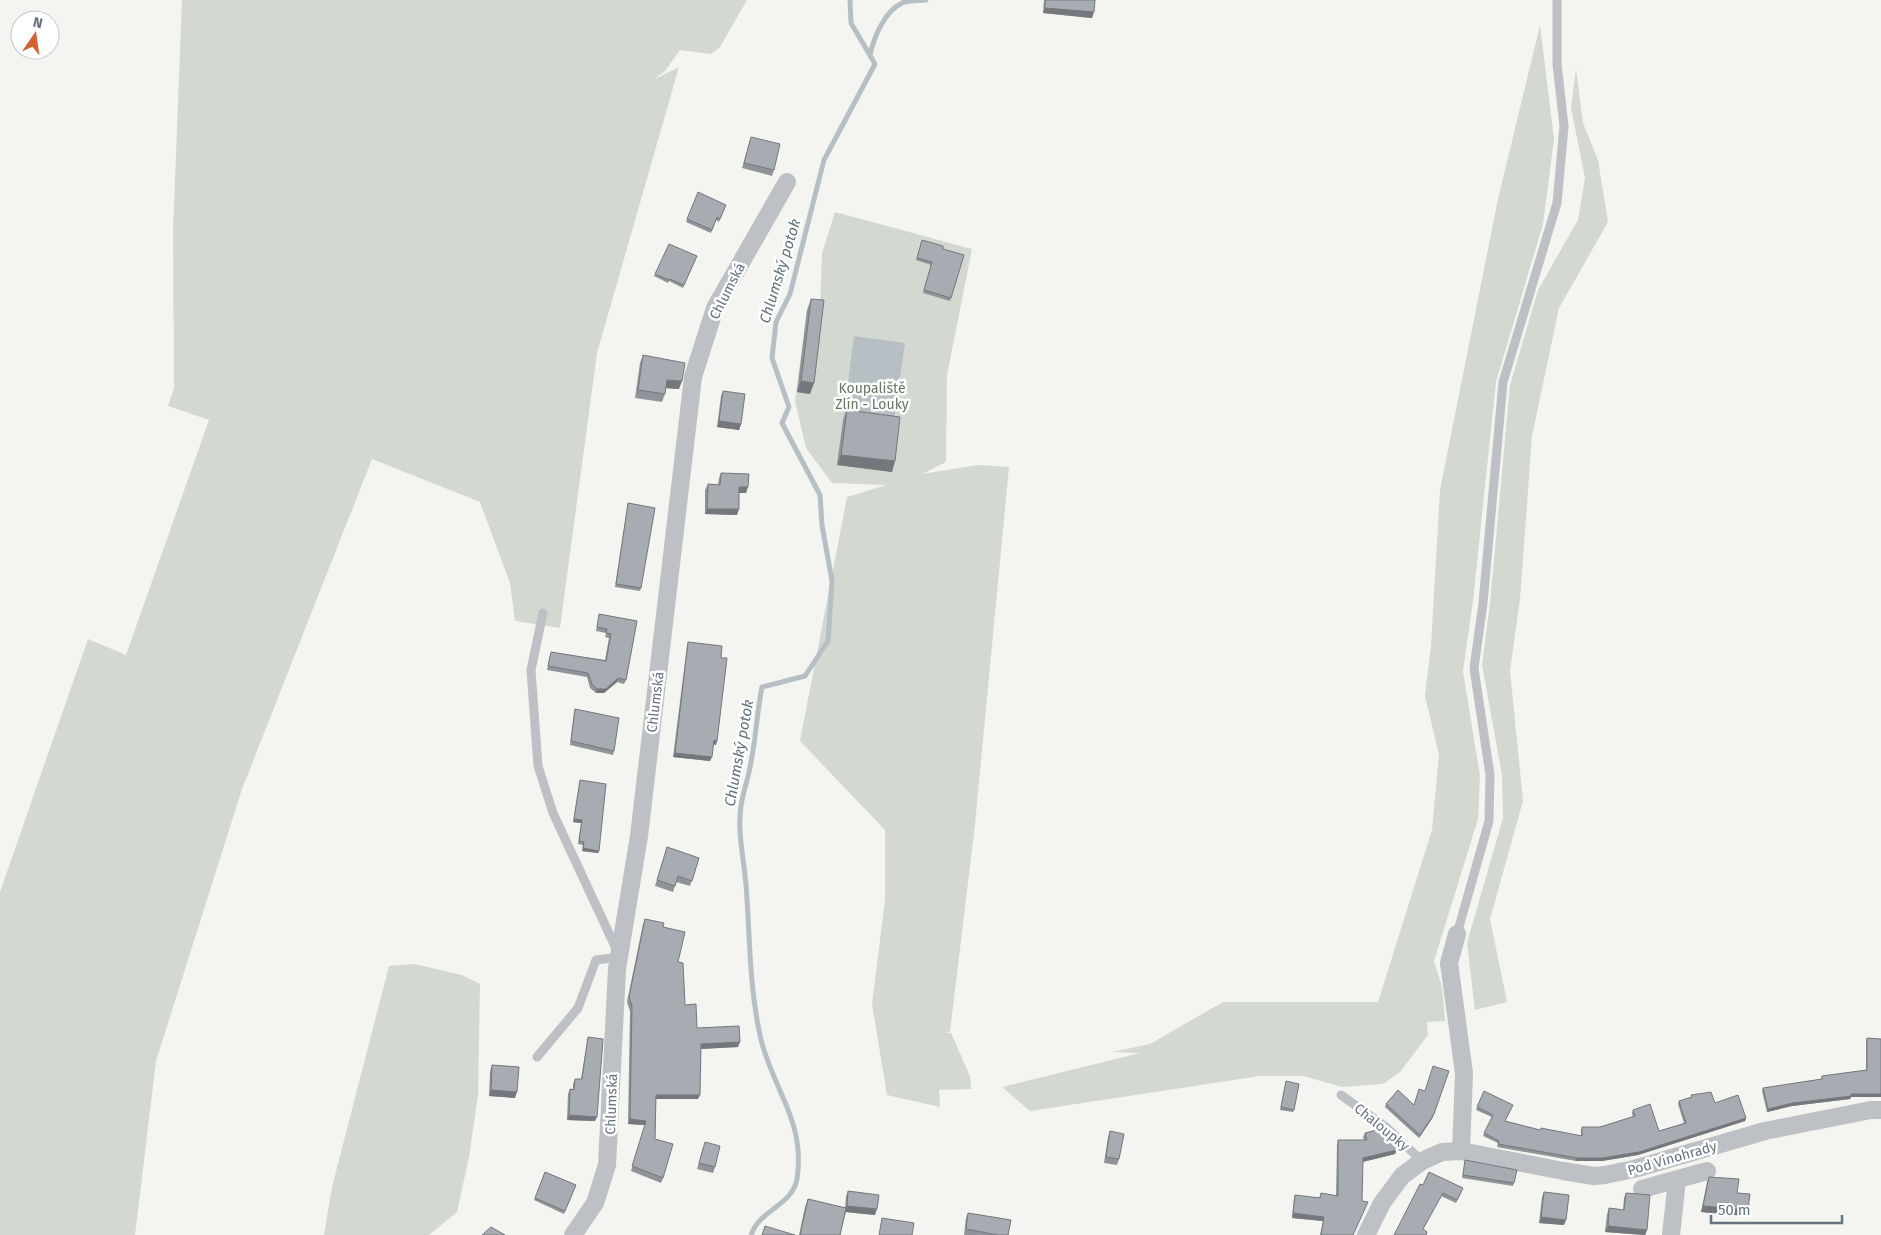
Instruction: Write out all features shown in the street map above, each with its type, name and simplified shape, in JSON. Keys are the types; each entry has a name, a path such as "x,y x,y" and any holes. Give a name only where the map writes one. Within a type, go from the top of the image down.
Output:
{"street":[{"name":"Chlumská","path":"573,1235 594,1203 608,1165 611,1128 614,1002 639,836 693,377 715,308 787,182"},
{"path":"1457,934 1449,963 1464,1073 1461,1151"},
{"name":"Pod Vinohrady","path":"1461,1151 1563,1171 1594,1176 1605,1175 1634,1169 1765,1131 1871,1110 1881,1110"},
{"name":"Chaloupky","path":"1366,1235 1392,1189 1402,1176 1422,1161 1442,1152 1461,1151"},
{"path":"1642,1189 1707,1171"},
{"path":"1672,1235 1677,1180"}],"lane":[{"path":"1457,934 1489,821 1490,775 1474,668 1483,602 1503,382 1557,202 1564,126 1557,64 1557,0"},
{"path":"537,1057 578,1008 596,960 620,956 553,813 538,766 531,670 543,613"},
{"name":"Chaloupky","path":"1341,1096 1386,1127 1422,1161"}],"green space":[{"path":"182,0 747,0 720,47 711,54 680,50 665,71 653,80 679,67 597,353 560,628 515,621 510,583 480,502 372,459 242,789 156,1061 135,1235 0,1235 0,892 88,639 126,655 209,420 168,406 174,388 173,231"},
{"path":"1540,25 1554,139 1543,224 1496,382 1473,601 1463,671 1480,776 1478,819 1434,961 1442,987 1445,1021 1427,1022 1428,1035 1400,1072 1383,1084 1342,1087 1303,1076 1260,1076 1030,1111 1002,1087 1140,1053 1112,1052 1150,1044 1223,1002 1378,1002 1432,830 1439,755 1425,696 1431,646 1440,490 1498,199"},
{"path":"1576,69 1583,123 1598,160 1608,222 1559,308 1532,436 1520,599 1510,671 1523,801 1490,919 1507,1002 1475,1010 1467,943 1503,818 1502,775 1482,665 1490,603 1510,385 1538,290 1578,220 1585,178 1571,108"},
{"name":"Koupaliště Zlín - Louky","path":"835,212 972,249 947,375 946,462 922,474 978,465 1009,467 975,824 950,1032 945,1033 951,1033 970,1076 971,1089 939,1090 940,1107 887,1095 872,1004 885,900 885,830 800,741 847,497 886,485 832,483 806,448 795,401 807,309 820,311 822,253"},
{"path":"414,964 462,975 480,984 478,1095 469,1157 457,1212 429,1235 324,1235 332,1187 389,966"}],"shaded area":[{"path":"854,336 905,343 893,427 843,420"}],"building":[{"path":"1045,0 1095,0 1094,12 1045,8"},
{"path":"751,137 780,144 774,170 744,163"},
{"path":"698,192 726,205 720,219 717,217 712,230 687,219"},
{"path":"922,240 964,255 951,298 924,290 932,262 917,258"},
{"path":"669,244 697,256 684,285 655,274"},
{"path":"811,299 824,300 814,383 801,381"},
{"path":"643,355 685,363 682,381 667,380 665,394 638,390"},
{"path":"723,391 745,394 741,424 719,421"},
{"path":"847,410 900,417 895,461 841,455"},
{"path":"721,473 749,474 748,487 739,487 739,509 707,509 708,484 720,485"},
{"path":"628,503 655,508 641,588 616,584"},
{"path":"599,614 637,621 626,680 618,678 606,689 597,689 592,684 588,673 548,666 551,652 606,661 611,634 606,633 607,629 597,627"},
{"path":"688,642 722,646 721,658 727,658 717,741 714,740 712,757 675,753"},
{"path":"575,709 619,718 614,751 571,741"},
{"path":"580,780 606,784 599,851 583,848 584,842 579,841 582,820 574,819"},
{"path":"667,847 699,858 692,881 678,876 675,886 657,880"},
{"path":"645,919 664,923 663,927 685,932 678,962 683,963 685,1005 696,1004 697,1028 739,1026 740,1042 701,1044 700,1095 656,1095 655,1139 673,1144 663,1178 632,1166 646,1121 630,1119 632,1006 629,997"},
{"path":"588,1037 603,1039 597,1117 569,1115 570,1089 574,1090 575,1079 582,1079"},
{"path":"1867,1038 1881,1039 1881,1094 1851,1094 1851,1096 1793,1103 1768,1109 1763,1088 1822,1079 1822,1076 1867,1070"},
{"path":"492,1065 519,1067 517,1092 491,1090"},
{"path":"1433,1066 1449,1071 1434,1114 1420,1135 1386,1104 1398,1090 1414,1105 1419,1089 1425,1091"},
{"path":"1286,1081 1299,1084 1294,1110 1281,1107"},
{"path":"1484,1091 1513,1105 1505,1121 1540,1130 1541,1128 1582,1136 1582,1127 1600,1127 1635,1116 1633,1110 1650,1104 1659,1131 1686,1123 1679,1101 1692,1097 1691,1095 1711,1092 1715,1103 1738,1095 1746,1118 1639,1152 1603,1158 1577,1158 1498,1144 1499,1141 1484,1133 1493,1115 1477,1107"},
{"path":"1384,1128 1394,1137 1397,1150 1363,1158 1362,1201 1368,1202 1353,1235 1321,1235 1324,1217 1293,1213 1295,1195 1320,1198 1321,1193 1338,1196 1338,1140 1367,1140 1365,1133"},
{"path":"1110,1131 1124,1134 1119,1159 1106,1157"},
{"path":"705,1142 720,1146 715,1167 699,1163"},
{"path":"1465,1160 1517,1170 1514,1183 1463,1175"},
{"path":"545,1172 576,1185 565,1211 535,1198"},
{"path":"1429,1172 1463,1188 1457,1200 1443,1193 1423,1229 1427,1232 1426,1235 1394,1235 1420,1184 1423,1185"},
{"path":"1709,1177 1739,1179 1737,1193 1750,1194 1748,1210 1703,1206"},
{"path":"848,1191 879,1195 877,1209 847,1206"},
{"path":"1544,1192 1569,1195 1566,1220 1541,1217"},
{"path":"1626,1193 1650,1195 1647,1230 1608,1226 1609,1208 1624,1210"},
{"path":"808,1199 846,1208 840,1235 800,1235"},
{"path":"968,1213 1011,1220 1008,1235 966,1229"},
{"path":"882,1218 914,1223 912,1235 879,1235"},
{"path":"765,1226 795,1235 762,1235"},
{"path":"491,1227 505,1235 482,1235"}],"waterway":[{"name":"Chlumský potok","path":"751,1235 761,1219 783,1202 794,1188 797,1179 798,1158 797,1139 792,1121 765,1054 756,1016 746,885 740,836 741,806 750,768 762,687 805,676 828,641 832,581 822,525 820,495 782,423 789,407 772,358 776,322 790,294 824,160 875,64 851,23 850,0"},
{"path":"870,55 877,33 890,12 902,3 926,0"}]}
